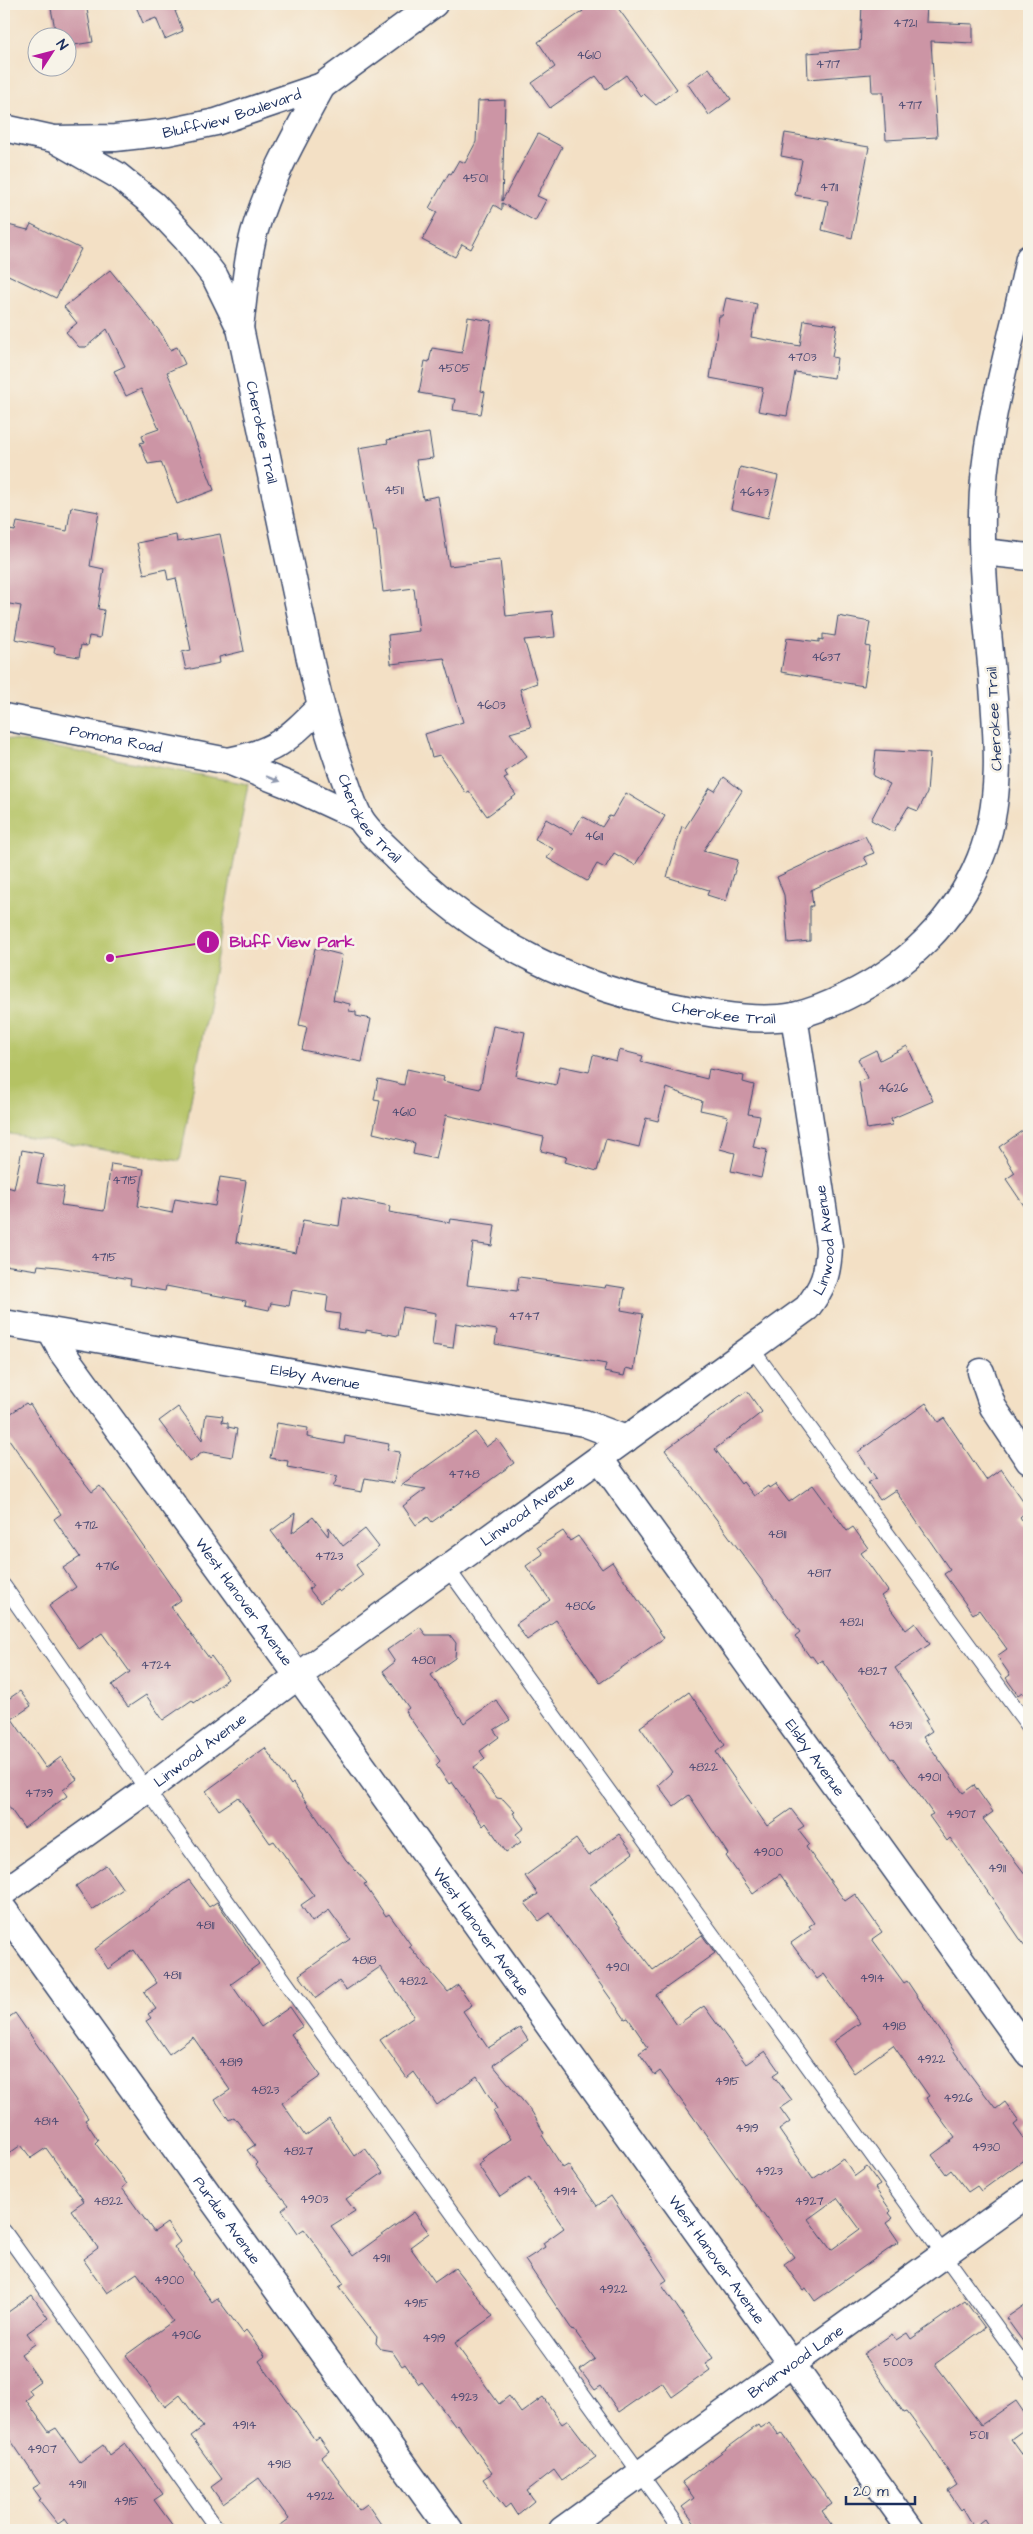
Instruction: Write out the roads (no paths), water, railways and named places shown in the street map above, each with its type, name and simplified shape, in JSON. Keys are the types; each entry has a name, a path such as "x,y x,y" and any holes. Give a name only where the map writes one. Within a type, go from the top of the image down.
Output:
{"street":[{"name":"Bluffview Boulevard","path":"4,128 54,139 115,138 168,132 216,122 322,86 434,4"},
{"name":"Cherokee Trail","path":"240,328 246,276 254,234 267,194 322,86"},
{"name":"Cherokee Trail","path":"54,139 117,175 153,204 186,239 215,277 240,328 320,707 360,818 408,870 472,925 516,951 565,975 618,993 713,1014 759,1018 794,1016 832,1003 872,984 906,961 938,930 962,896 981,858 992,817 997,776 998,739 983,552 984,460 1029,258"},
{"path":"983,552 1029,557"},
{"name":"Pomona Road","path":"228,761 256,756 289,738 320,707"},
{"name":"Pomona Road","path":"4,717 228,761 291,786 360,818"},
{"name":"Linwood Avenue","path":"4,1892 148,1790 298,1676 807,1308 820,1291 828,1269 829,1246 794,1016"},
{"name":"Elsby Avenue","path":"4,1323 584,1423 626,1439"},
{"name":"West Hanover Avenue","path":"51,1332 62,1352 298,1676 911,2530"},
{"path":"982,1372 993,1407 1029,1462"},
{"name":"Elsby Avenue","path":"600,1459 1029,2054"},
{"name":"Purdue Avenue","path":"4,1910 450,2530"},
{"name":"Briarwood Lane","path":"562,2530 1029,2193"}],"lane":[{"path":"752,1349 1029,1726"},
{"path":"448,1569 946,2254 1029,2372"},
{"path":"4,1586 148,1790 681,2530"},
{"path":"4,2231 218,2530"}],"place":[{"name":"Bluff View Park","path":"110,958"}]}
